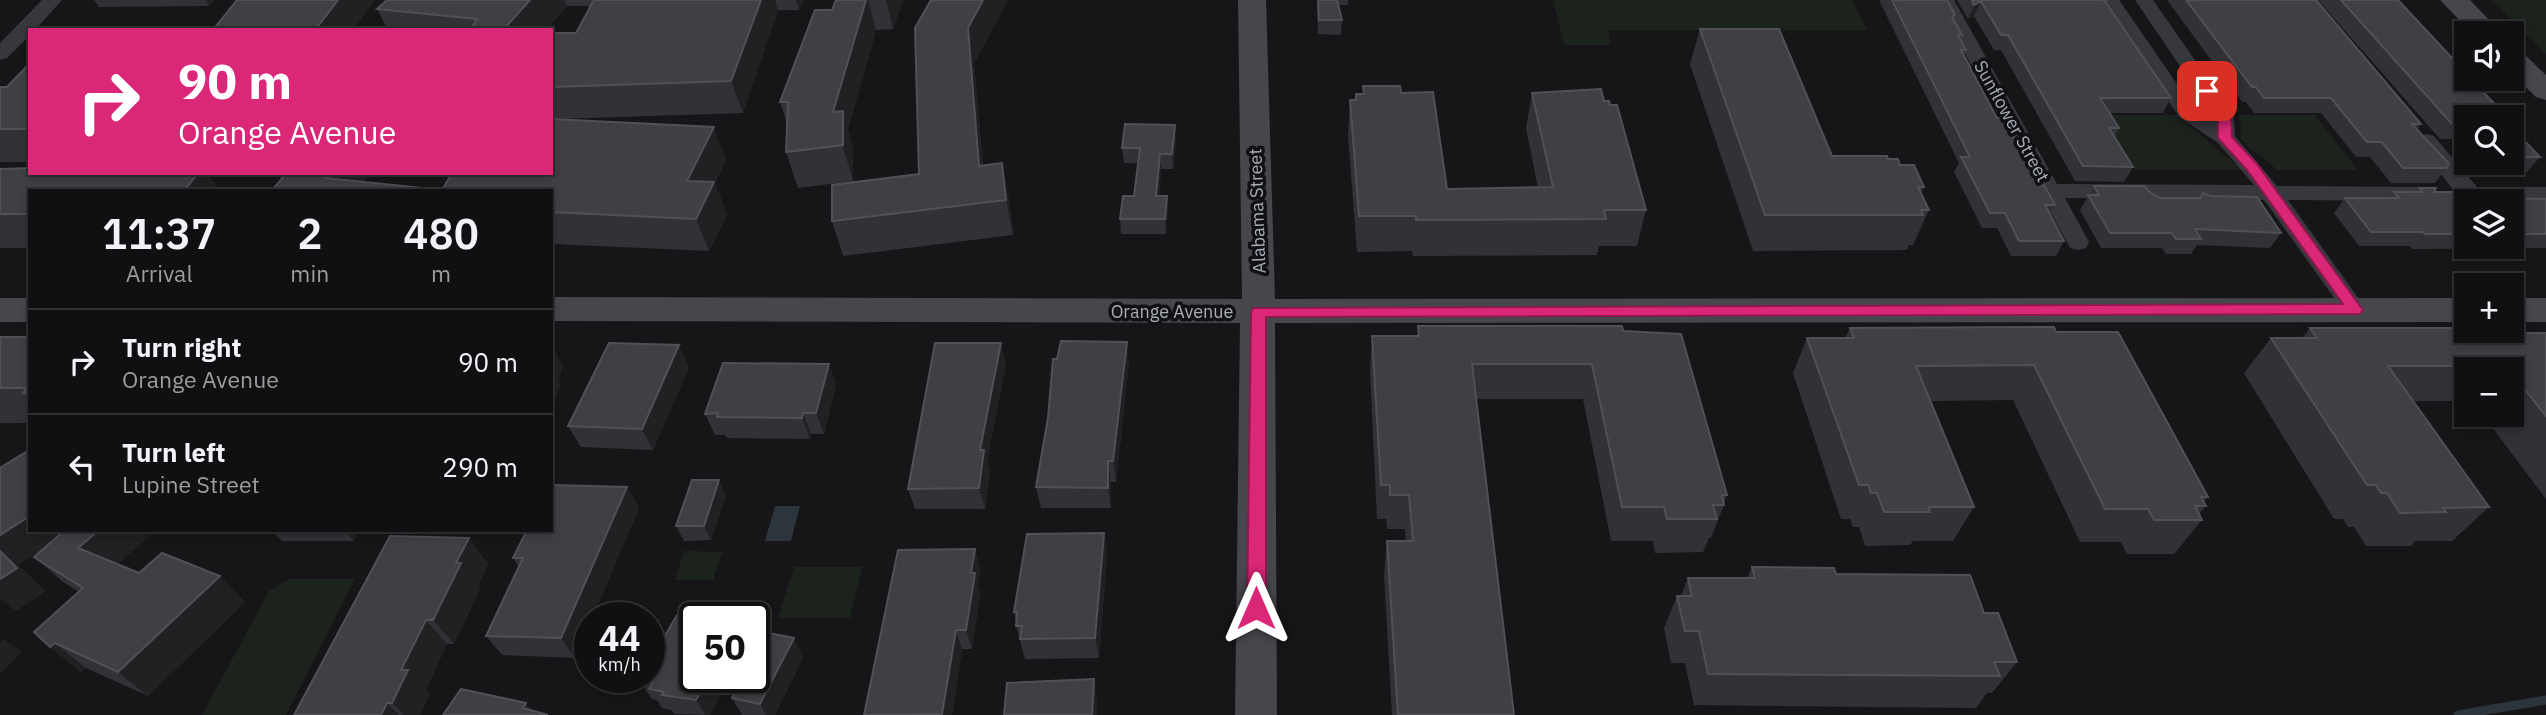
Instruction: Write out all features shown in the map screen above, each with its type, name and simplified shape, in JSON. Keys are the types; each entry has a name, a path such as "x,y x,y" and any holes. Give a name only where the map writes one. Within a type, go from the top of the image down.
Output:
{"street":[{"path":"0,54 53,0"},
{"name":"Alabama Street","path":"1252,0 1252,100 1260,283 1256,715"},
{"name":"Sunflower Street","path":"1945,0 2078,242"},
{"path":"2110,0 2186,112 2225,138 2252,167 2355,310"},
{"path":"2144,0 2224,116 2225,138"},
{"path":"2454,0 2476,21"},
{"path":"2524,70 2546,91"},
{"path":"2412,124 2467,189"},
{"path":"2051,191 2454,194"},
{"path":"2524,194 2546,194"},
{"name":"Orange Avenue","path":"553,309 1259,312 2454,310"},
{"path":"0,310 28,310"},
{"path":"2524,310 2546,310"}],"shaded area":[{"path":"1553,0 1852,0 1867,30 1608,30 1611,45 1564,45"},
{"path":"2491,0 2546,0 2546,54 2524,32 2524,21 2513,21"},
{"path":"2100,115 2177,115 2242,170 2135,170"},
{"path":"2238,115 2315,115 2358,170 2277,170 2240,138"},
{"path":"775,506 800,506 791,541 765,541"},
{"path":"684,551 722,552 713,580 675,580"},
{"path":"794,567 862,567 850,618 778,618"},
{"path":"289,579 355,579 286,715 202,715 269,591"}],"building":[{"path":"237,0 338,0 317,28 215,28"},
{"path":"387,0 530,0 505,28 471,28 477,19 377,9"},
{"path":"594,0 761,0 731,81 553,87 553,33 576,33"},
{"path":"836,0 866,0 833,112 843,111 843,145 786,152 788,102 780,102 815,10 832,10"},
{"path":"931,0 983,0 968,28 979,166 1002,163 1006,200 832,221 832,185 919,174 915,28"},
{"path":"1318,0 1337,0 1342,20 1319,20"},
{"path":"1892,0 1947,0 1955,15 1952,17 1962,35 1958,35 1966,50 1961,50 1997,118 2003,118 2040,185 2044,185 2055,205 2045,205 2064,241 2019,241 2005,213 1990,213 1961,157 1970,157"},
{"path":"1972,0 2104,0 2171,98 2100,98 2119,128 2109,128 2133,167 2083,166 2008,35 2001,35 1981,1 1974,5"},
{"path":"2186,0 2316,0 2421,124 2412,124 2449,164 2447,168 2403,168 2382,142 2367,142 2331,98 2264,98 2256,87 2252,87"},
{"path":"2341,0 2398,0 2454,60 2454,91 2482,91 2496,105 2454,105 2452,124"},
{"path":"1700,29 1779,29 1832,156 1887,156 1888,159 1898,159 1900,165 1914,165 1924,187 1918,187 1929,210 1921,210 1923,215 1765,215"},
{"path":"28,65 28,129 0,129 0,87 7,87"},
{"path":"1363,86 1400,86 1401,93 1433,92 1447,189 1553,187 1532,93 1601,89 1604,101 1617,105 1646,210 1604,210 1606,219 1416,220 1416,216 1359,216 1350,100 1356,100 1356,94 1364,94"},
{"path":"553,119 714,127 687,181 714,182 696,219 553,212 553,189 443,189 451,175 553,175"},
{"path":"1125,124 1175,125 1172,154 1160,154 1156,196 1167,196 1165,219 1120,219 1123,196 1134,196 1140,148 1122,148"},
{"path":"2524,140 2540,157 2524,157"},
{"path":"28,168 28,175 196,175 186,189 28,189 28,214 0,214 0,169"},
{"path":"285,175 327,175 325,178 432,189 273,189"},
{"path":"2094,186 2145,186 2160,198 2200,198 2203,193 2211,196 2257,197 2281,233 2195,229 2201,239 2176,239 2172,233 2110,233 2088,195 2099,195"},
{"path":"2419,188 2436,188 2434,192 2454,192 2454,234 2371,232 2345,198 2399,198 2394,192 2422,192"},
{"path":"2524,198 2546,199 2546,234 2524,234"},
{"path":"1418,326 1622,326 1623,331 1681,334 1727,495 1722,495 1724,505 1713,505 1717,519 1667,519 1664,507 1622,507 1592,364 1472,364 1514,715 1398,715 1387,541 1413,541 1409,495 1390,495 1390,485 1381,485 1372,336 1419,336"},
{"path":"2054,327 2056,332 2118,332 2208,497 2201,497 2206,506 2195,506 2202,520 2154,520 2148,509 2105,509 2034,365 1916,366 1974,507 1929,507 1930,512 1884,512 1877,493 1871,493 1868,485 1859,485 1807,338 1854,338 1850,328"},
{"path":"2310,328 2454,328 2454,343 2524,343 2524,333 2546,333 2546,416 2524,388 2524,357 2454,357 2454,366 2388,366 2489,507 2400,513 2387,493 2381,493 2376,485 2367,485 2271,338 2317,338"},
{"path":"0,337 28,337 28,393 23,393 27,388 0,388"},
{"path":"1061,341 1127,342 1113,461 1108,461 1108,488 1036,487 1048,418 1053,359 1057,359"},
{"path":"609,343 679,345 642,429 568,426"},
{"path":"935,343 1001,343 980,450 984,450 979,488 908,489"},
{"path":"723,363 829,364 816,413 803,413 802,418 717,417 718,413 705,414"},
{"path":"26,452 28,454 28,517 0,535 0,468"},
{"path":"692,480 719,480 704,526 676,526"},
{"path":"553,485 627,487 577,602 574,602 574,608 561,638 486,636 523,558 513,558 526,532 553,532"},
{"path":"63,532 97,532 78,548 139,573 162,553 220,576 118,672 55,643 50,647 34,632 83,588 34,557"},
{"path":"1104,533 1095,638 1020,639 1022,626 1016,626 1017,612 1014,612 1027,534"},
{"path":"390,536 469,538 456,563 461,563 433,620 426,620 401,670 408,670 392,703 387,703 381,715 294,715"},
{"path":"975,549 971,573 975,573 966,630 956,630 942,714 864,715 898,550"},
{"path":"0,551 17,568 0,579"},
{"path":"1752,567 1834,568 1836,574 1970,575 1984,613 1998,613 2017,662 1994,662 2000,676 1708,674 1699,631 1685,631 1677,596 1692,596 1688,578 1755,578"},
{"path":"679,615 679,693 700,693 696,700 662,695 665,693 665,636"},
{"path":"770,633 794,638 770,685"},
{"path":"1094,679 1092,715 1004,715 1007,683"},
{"path":"461,689 526,703 523,708 548,715 443,715"},
{"path":"734,693 766,693 760,704 732,698"}],"waterway":[{"path":"2458,715 2546,700"}],"route":[{"path":"1256,608 1259,312 2355,310 2252,167 2225,138 2224,116 2207,91"}]}
